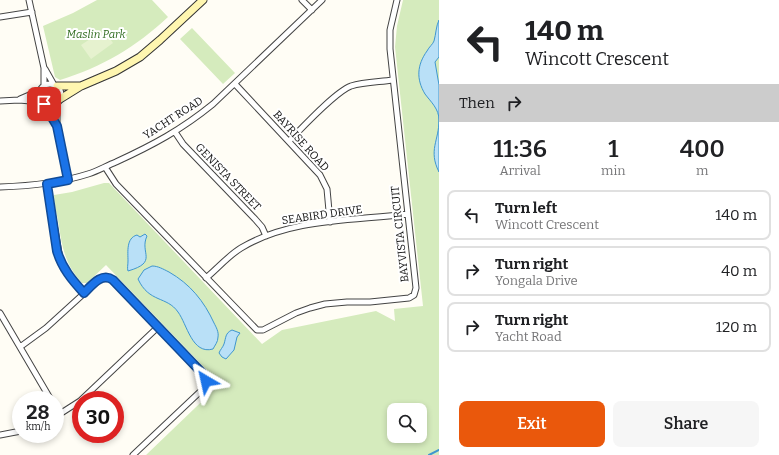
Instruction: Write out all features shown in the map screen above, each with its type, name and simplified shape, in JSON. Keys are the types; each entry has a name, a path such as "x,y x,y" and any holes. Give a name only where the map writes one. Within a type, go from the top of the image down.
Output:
{"street":[{"path":"29,0 44,68 40,96 57,126"},
{"path":"0,100 19,100 51,105 81,86 110,74 140,57 203,0"},
{"path":"302,0 312,10"},
{"name":"YACHT ROAD","path":"0,187 47,184 88,174 150,146 175,132 204,112 322,0"},
{"name":"BAYVISTA CIRCUIT","path":"105,167 116,184 253,327 263,330 310,308 325,304 370,302 409,298 414,295 416,288 393,80 390,39 392,21 397,0"},
{"path":"0,17 32,12"},
{"path":"44,68 60,92 57,126 68,180"},
{"path":"288,141 346,88 393,80"},
{"path":"19,100 50,84 55,86 81,86"},
{"name":"BAYRISE ROAD","path":"235,84 314,168 324,182 328,198 330,222"},
{"name":"GENISTA STREET","path":"175,132 183,144 255,219 262,227 266,236"},
{"path":"47,184 60,260 70,277 84,293"},
{"name":"SEABIRD DRIVE","path":"206,278 240,249 266,236 292,227 408,214"},
{"path":"20,347 46,328 101,278 110,278 206,378 206,384 133,455"},
{"path":"0,313 46,391"},
{"path":"64,411 80,401 158,327"},
{"path":"0,435 12,433"}],"green space":[{"name":"Maslin Park","path":"97,0 152,0 168,17 144,38 118,55 90,69 60,80 55,77 43,26 73,13"},
{"path":"403,0 439,0 439,455 146,455 220,384 106,265 87,283 82,283 71,268 65,254 55,208 54,195 109,183 262,344 282,330 376,311 395,321 394,309 423,306 395,47 397,26"},
{"path":"192,28 235,73 223,84 180,39"},
{"path":"104,30 113,43 91,59 81,45"}],"water":[{"path":"439,20 439,57 435,62 439,85 439,116 436,109 425,94 419,77 421,62 434,41"},
{"path":"439,127 439,172 434,158"},
{"path":"145,234 147,236 145,242 146,260 137,268 128,271 129,242 137,235 140,237"},
{"path":"152,266 160,268 177,277 201,300 218,331 218,340 213,349 206,350 195,343 174,307 169,303 153,296 142,287 138,279 144,270"},
{"path":"232,330 240,333 237,337 234,350 226,359 219,353 224,345 227,334"}],"waterway":[{"path":"429,455 439,450"}],"route":[{"path":"44,104 57,126 68,180 47,184 57,251 60,260 70,277 84,293 101,278 106,277 113,280 204,375 206,381"}]}
